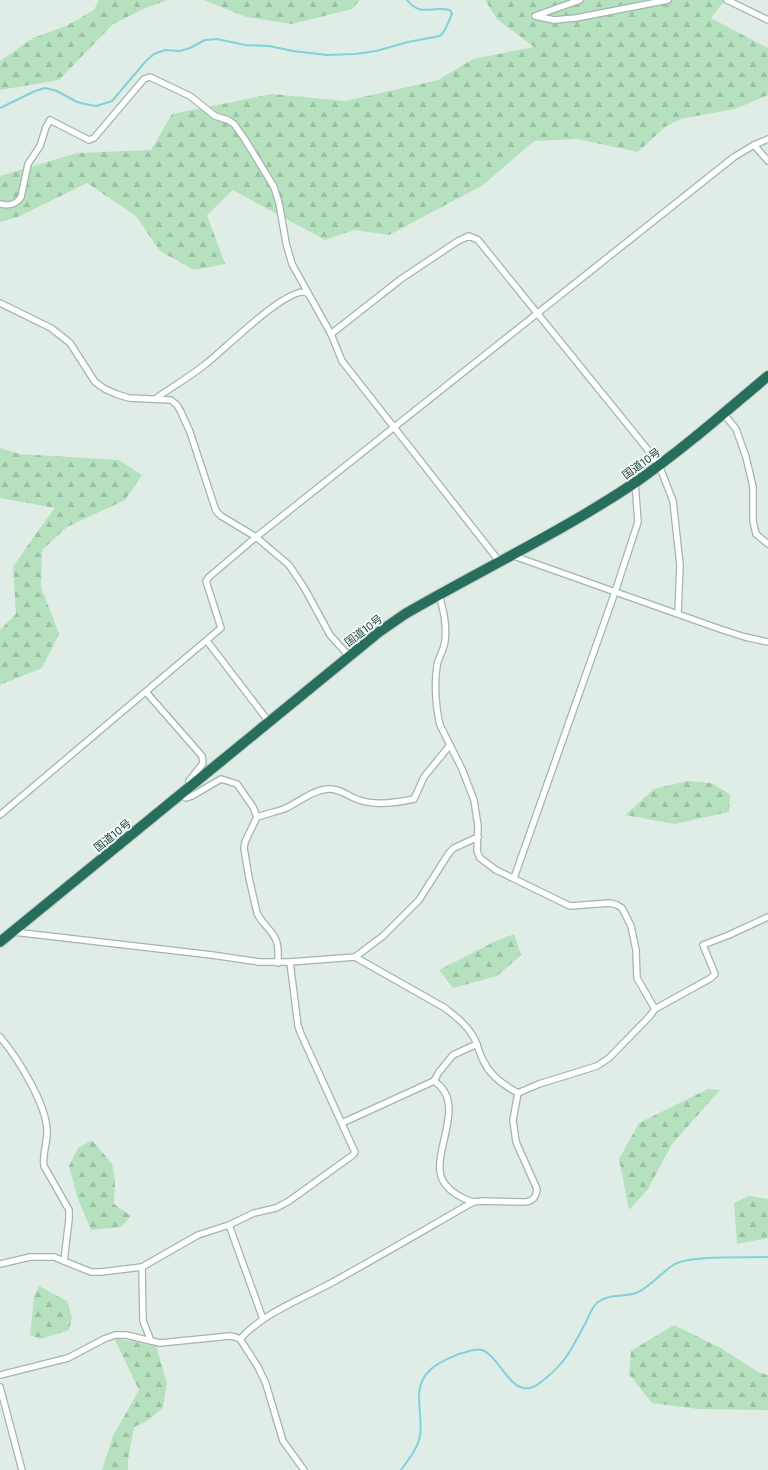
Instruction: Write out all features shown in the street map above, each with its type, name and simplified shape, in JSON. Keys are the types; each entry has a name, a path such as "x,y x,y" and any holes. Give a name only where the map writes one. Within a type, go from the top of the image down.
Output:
{"highway":[{"name":"国道10号","path":"0,942 379,632 405,614 596,507 635,482 659,465 768,376"}],"street":[{"path":"580,0 535,16 554,20 576,18 668,0"},
{"path":"727,0 768,20"},
{"path":"0,204 7,206 18,201 21,196 28,164 40,146 46,126 50,120 89,140 94,138 144,79 150,77 190,96 215,116 228,120 234,124 274,187 280,203 286,243 292,264 331,334 342,361 499,561"},
{"path":"0,815 221,628 206,581 209,577 256,536 538,314 734,157 754,145 768,139"},
{"path":"754,145 768,162"},
{"path":"331,334 401,279 458,241 469,236 478,240 644,444 659,465 673,501 680,565 678,614"},
{"path":"154,399 209,362 254,321 281,301 298,292 302,291 307,293"},
{"path":"0,303 50,328 70,343 95,382 105,389 129,398 171,400 177,405 190,432 216,511 221,516 256,536 290,565 330,635 349,656"},
{"path":"723,413 736,429 746,457 753,487 753,521 756,534 768,544"},
{"path":"514,878 615,592 638,522 635,482"},
{"path":"510,555 745,637 768,642"},
{"path":"440,594 445,618 445,641 437,665 435,677 438,717 440,725 470,787 474,800 477,818 477,851 480,858 496,870 570,906 610,903 622,908 631,926 636,950 637,978 655,1009"},
{"path":"207,641 269,722"},
{"path":"146,692 202,756 203,763 189,781 189,787"},
{"path":"278,963 277,941 274,935 260,919 244,854 245,842 257,817 283,809 312,794 327,789 342,791 357,800 366,802 390,803 414,799 424,777 450,745"},
{"path":"181,794 186,798 192,796 221,779 237,784 253,807 257,817"},
{"path":"14,932 212,955 259,962 278,963 355,957 383,936 419,900 449,853 454,848 478,837"},
{"path":"355,957 445,1008 466,1026 477,1044 484,1062 492,1073 507,1088 518,1093 539,1084 597,1066 609,1058 655,1009 711,978 715,974 703,945 768,917"},
{"path":"0,1264 30,1257 54,1258 91,1272 142,1267 198,1235 229,1225 254,1213 276,1208 289,1201 351,1157 355,1152 298,1026 290,962"},
{"path":"0,1037 8,1046 27,1078 37,1097 46,1120 47,1133 43,1162 44,1166 69,1210 64,1261"},
{"path":"342,1123 434,1081 439,1072 453,1055 477,1044"},
{"path":"434,1081 442,1088 448,1102 449,1110 447,1129 439,1168 441,1175 444,1184 452,1191 473,1202"},
{"path":"240,1339 251,1327 263,1319 333,1282 473,1202 529,1202 533,1199 537,1189 516,1142 513,1120 518,1093"},
{"path":"229,1225 263,1319"},
{"path":"142,1267 143,1320 151,1341"},
{"path":"0,1375 68,1358 104,1339 115,1335 126,1335 160,1343 230,1336 235,1337 240,1339 258,1367 266,1384 284,1441 304,1470"},
{"path":"0,1387 22,1470"}],"green space":[{"path":"99,0 168,0 148,7 113,24 59,80 0,90 0,61 33,38 66,26 94,10"},
{"path":"204,0 360,0 352,9 292,24 246,17"},
{"path":"485,0 725,0 711,18 768,48 768,95 735,109 680,119 665,127 638,152 577,139 534,141 483,185 389,235 354,230 325,240 233,190 207,215 225,264 194,270 160,251 136,216 87,183 18,217 0,222 0,176 77,153 151,150 172,114 272,94 345,101 438,80 473,59 534,47 497,19"},
{"path":"0,448 20,454 119,460 142,475 125,500 67,527 42,550 41,587 59,634 42,668 0,685 0,630 16,614 13,567 55,508 0,498"},
{"path":"687,781 711,783 730,794 729,812 675,824 625,815 654,789"},
{"path":"514,934 521,955 497,976 453,988 439,970 494,942"},
{"path":"708,1089 720,1090 672,1144 648,1189 629,1210 619,1159 639,1123"},
{"path":"92,1140 112,1164 115,1181 114,1204 131,1216 121,1227 91,1230 78,1199 69,1166 78,1148"},
{"path":"749,1196 768,1199 768,1238 737,1244 734,1203"},
{"path":"39,1286 67,1301 72,1317 69,1330 41,1339 30,1335 34,1297"},
{"path":"674,1325 719,1347 758,1372 768,1375 768,1410 698,1409 652,1403 629,1374 631,1351"},
{"path":"114,1338 156,1346 167,1383 163,1408 147,1421 134,1427 128,1460 128,1470 102,1470 113,1436 139,1390"}],"waterway":[{"path":"0,108 35,91 45,88 57,91 77,102 85,104 96,106 112,101 146,61 154,54 165,50 180,51 190,48 205,40 217,39 245,45 269,46 293,51 327,55 355,54 376,51 408,42 440,36 445,30 452,14 450,10 422,10 412,5 407,0"},
{"path":"401,1470 410,1458 420,1436 421,1427 419,1393 421,1385 424,1377 440,1362 468,1351 482,1350 488,1354 518,1386 525,1388 533,1387 553,1372 569,1353 592,1309 602,1299 636,1293 646,1287 670,1267 683,1261 707,1258 768,1257"}]}
